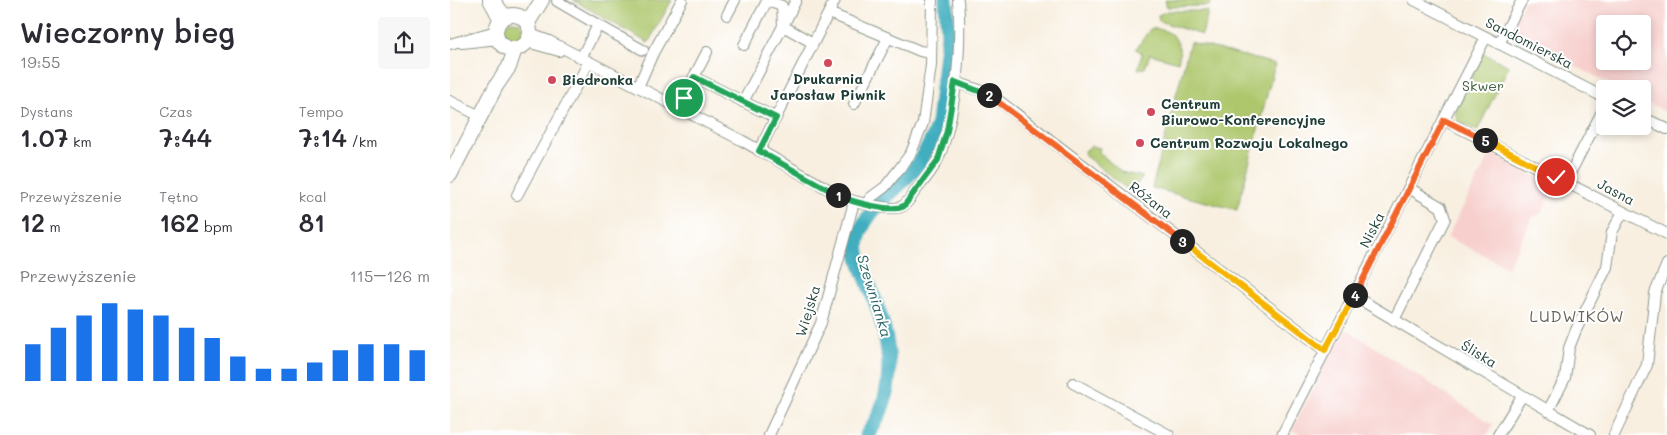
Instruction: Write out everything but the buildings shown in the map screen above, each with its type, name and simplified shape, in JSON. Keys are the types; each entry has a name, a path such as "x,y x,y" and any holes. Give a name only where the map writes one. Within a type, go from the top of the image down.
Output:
{"main road":[{"path":"450,173 496,86 513,32 535,0"},
{"path":"513,32 542,0"}],"street":[{"path":"488,0 513,32"},
{"path":"495,0 513,32"},
{"path":"638,87 653,52 682,0"},
{"path":"727,15 735,0"},
{"path":"744,45 767,0 782,6 783,26"},
{"path":"743,102 796,0"},
{"path":"759,151 835,0"},
{"path":"867,204 870,198 884,187 911,153 923,123 931,53 932,0"},
{"path":"452,44 513,32 570,53 854,202 896,208 904,206 938,160 947,131 960,39 958,0"},
{"name":"Sandomierska","path":"1414,0 1596,93"},
{"path":"1500,44 1522,0"},
{"path":"557,2 643,50"},
{"path":"829,12 920,51 931,53"},
{"path":"518,195 585,60 598,25"},
{"path":"783,26 813,43"},
{"path":"854,104 888,38"},
{"name":"Niska","path":"1282,435 1486,38"},
{"path":"684,98 707,52"},
{"path":"694,77 776,118"},
{"name":"Różana","path":"955,82 982,91 998,100 1325,350"},
{"path":"450,101 480,116"},
{"name":"Jasna","path":"1444,120 1667,234"},
{"path":"1651,122 1667,130"},
{"path":"1566,181 1596,123"},
{"path":"1394,320 1445,220 1441,207 1410,188"},
{"name":"Wiejska","path":"769,435 821,323 854,202"},
{"path":"1548,411 1565,378 1569,348 1576,330 1608,267 1612,232 1623,212"},
{"path":"1614,435 1647,365 1655,293 1667,264"},
{"name":"Śliska","path":"1354,296 1590,435"},
{"path":"1073,384 1169,435"},
{"path":"1498,435 1522,396"}],"shaded area":[{"path":"1525,0 1667,0 1667,113 1651,104 1651,80 1602,80 1509,32"},
{"path":"1491,153 1554,185 1542,213 1532,218 1508,267 1447,237"},
{"path":"1344,327 1493,425 1487,435 1303,435 1292,430"}],"green space":[{"path":"573,0 672,0 648,43"},
{"path":"1165,0 1211,0 1209,6 1167,7"},
{"path":"1168,11 1208,11 1202,35 1159,21 1158,15"},
{"path":"513,21 521,24 524,32 521,40 513,43 505,40 502,32 505,24"},
{"path":"1150,29 1164,30 1174,37 1179,48 1178,62 1150,54 1145,68 1138,69 1142,53 1136,49"},
{"path":"1190,42 1275,64 1237,210 1152,188"},
{"name":"Skwer","path":"1483,53 1509,66 1477,131 1458,121 1455,113"},
{"path":"1091,146 1100,148 1099,152 1121,172 1143,177 1131,192 1084,155 1085,151"}],"waterway":[{"name":"Szewnianka","path":"867,435 878,417 885,399 889,362 883,325 859,258 858,240 861,229 873,210 906,178 917,164 928,147 936,129 948,35 946,0"}],"place":[{"name":"Drukarnia Jarosław Piwnik","path":"828,63"},
{"name":"Biedronka","path":"552,80"},
{"name":"Centrum Biurowo-Konferencyjne","path":"1151,112"},
{"name":"Centrum Rozwoju Lokalnego","path":"1140,143"}],"district":[{"name":"LUDWIKÓW","path":"1577,316"}],"route":[{"path":"684,98 694,77 776,118 759,151 844,198 854,202 900,208 904,206 938,160 951,113 955,82 982,91 998,100 1325,350 1444,120 1556,177"}]}
